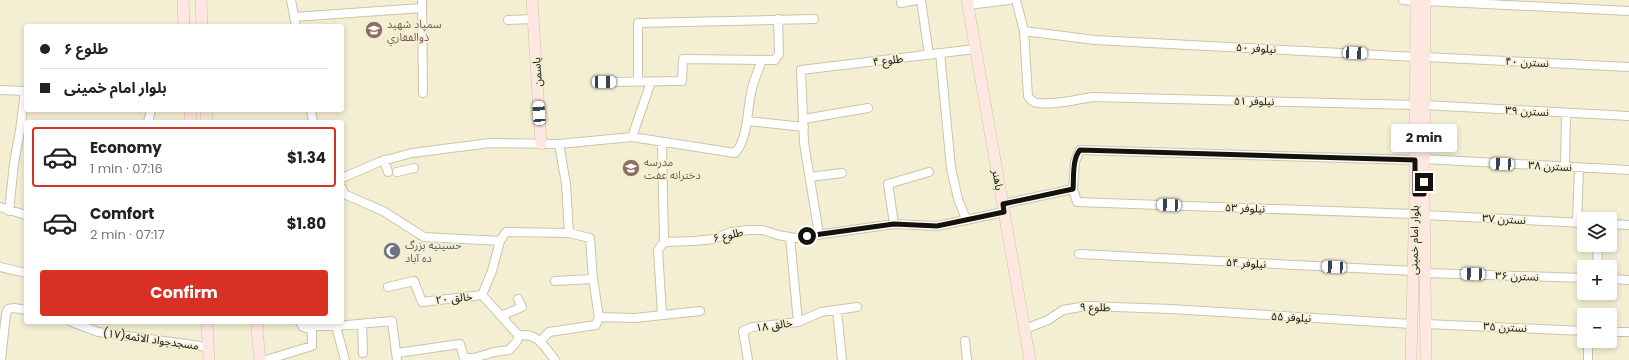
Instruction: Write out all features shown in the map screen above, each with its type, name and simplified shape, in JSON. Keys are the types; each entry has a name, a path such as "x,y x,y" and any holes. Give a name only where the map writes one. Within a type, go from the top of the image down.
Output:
{"main road":[{"path":"183,0 184,24"},
{"path":"201,0 202,24"},
{"name":"یاسمن","path":"532,0 541,144"},
{"name":"بلوار امام خمینی","path":"1411,360 1411,324 1419,215 1421,0"},
{"name":"باهنر","path":"967,2 1030,360"},
{"name":"بلوار امام خمینی","path":"1419,215 1426,273 1426,360"},
{"path":"207,324 209,360"},
{"path":"258,324 260,360"}],"street":[{"path":"291,0 296,24"},
{"path":"901,3 917,0"},
{"path":"921,0 929,55"},
{"path":"967,2 1009,0"},
{"path":"1016,0 1024,32"},
{"path":"1403,0 1629,10"},
{"path":"294,17 422,4 423,93"},
{"path":"604,82 682,81 683,59 774,60 779,54 778,19"},
{"path":"638,81 638,23 814,19"},
{"path":"508,20 533,20"},
{"name":"نیلوفر ۵۰","path":"1024,32 1095,40 1421,57"},
{"name":"نیلوفر ۵۱","path":"1024,32 1028,96 1031,101 1037,103 1092,97 1420,105"},
{"name":"طلوع ۴","path":"804,123 801,70 975,49"},
{"path":"940,53 952,168 958,200 966,219"},
{"name":"نسترن ۴۰","path":"1421,57 1629,66"},
{"path":"344,177 384,160 399,156 464,145 490,143 559,144 632,137 736,153 743,140 751,92 762,60"},
{"path":"632,137 652,82"},
{"path":"0,90 24,91"},
{"name":"نسترن ۳۹","path":"1420,105 1629,116"},
{"path":"747,121 804,123 868,108"},
{"path":"9,211 14,163 23,132 24,112"},
{"path":"1565,167 1566,113"},
{"path":"804,123 804,144 819,234"},
{"path":"662,142 664,242 658,250 662,314"},
{"path":"559,144 566,184 569,232"},
{"name":"نسترن ۳۸","path":"1073,189 1075,162 1080,150 1419,160 1629,170"},
{"path":"399,156 400,171 414,168"},
{"path":"384,160 388,172"},
{"path":"1579,168 1580,212"},
{"path":"894,224 888,184 930,172"},
{"path":"810,177 842,174"},
{"name":"طلوع ۶","path":"664,242 714,239 731,232 748,230 763,230 790,237 894,224 937,226 1073,189"},
{"name":"نیلوفر ۵۳","path":"1073,189 1077,202 1419,215"},
{"path":"344,194 383,212 424,237 500,241"},
{"path":"0,207 24,215"},
{"name":"نسترن ۳۷","path":"1419,215 1577,223"},
{"path":"1617,224 1629,225"},
{"path":"482,295 492,271 500,241 506,232 569,232 590,238 593,279 600,317 596,325 549,332 540,342"},
{"path":"790,237 798,322"},
{"name":"نیلوفر ۵۴","path":"1079,254 1414,271"},
{"path":"0,267 24,273"},
{"name":"نسترن ۳۶","path":"1426,273 1577,278"},
{"path":"555,281 593,279"},
{"path":"1617,279 1629,280"},
{"name":"خالق ۲۰","path":"388,287 414,281 422,302 482,295 519,336"},
{"path":"501,316 522,307 518,299"},
{"path":"0,305 24,310"},
{"name":"طلوع ۹","path":"1025,329 1048,320 1062,310 1076,306 1171,309"},
{"name":"خالق ۱۸","path":"748,360 743,331 752,327 798,322 820,312 857,307"},
{"path":"1,360 6,314 8,309 13,308"},
{"name":"نیلوفر ۵۵","path":"1171,309 1411,324"},
{"path":"836,310 842,360"},
{"path":"600,317 635,318 700,311"},
{"path":"302,324 336,326 392,321 397,357 460,344 464,358 474,358 494,352 508,350 518,341 519,336 527,334 540,342 555,360"},
{"name":"مسجدجواد الائمه(۱۷)","path":"77,324 98,332 208,347"},
{"path":"266,360 312,346 312,330 302,324"},
{"path":"362,324 363,353"},
{"name":"نسترن ۳۵","path":"1426,324 1577,331"},
{"path":"336,326 345,360"},
{"path":"1617,332 1629,332"},
{"path":"965,341 967,360"},
{"path":"1588,348 1588,360"}],"place":[{"name":"سمپاد شهيد ذوالفقاري","path":"374,30"},
{"name":"مدرسه دخترانه عفت","path":"631,168"},
{"name":"حسینیه بزرگ ده آباد","path":"392,251"}],"route":[{"path":"807,236 894,224 937,226 1004,212 1003,204 1073,189 1075,162 1080,150 1415,160 1415,194 1424,194 1424,182"}]}
